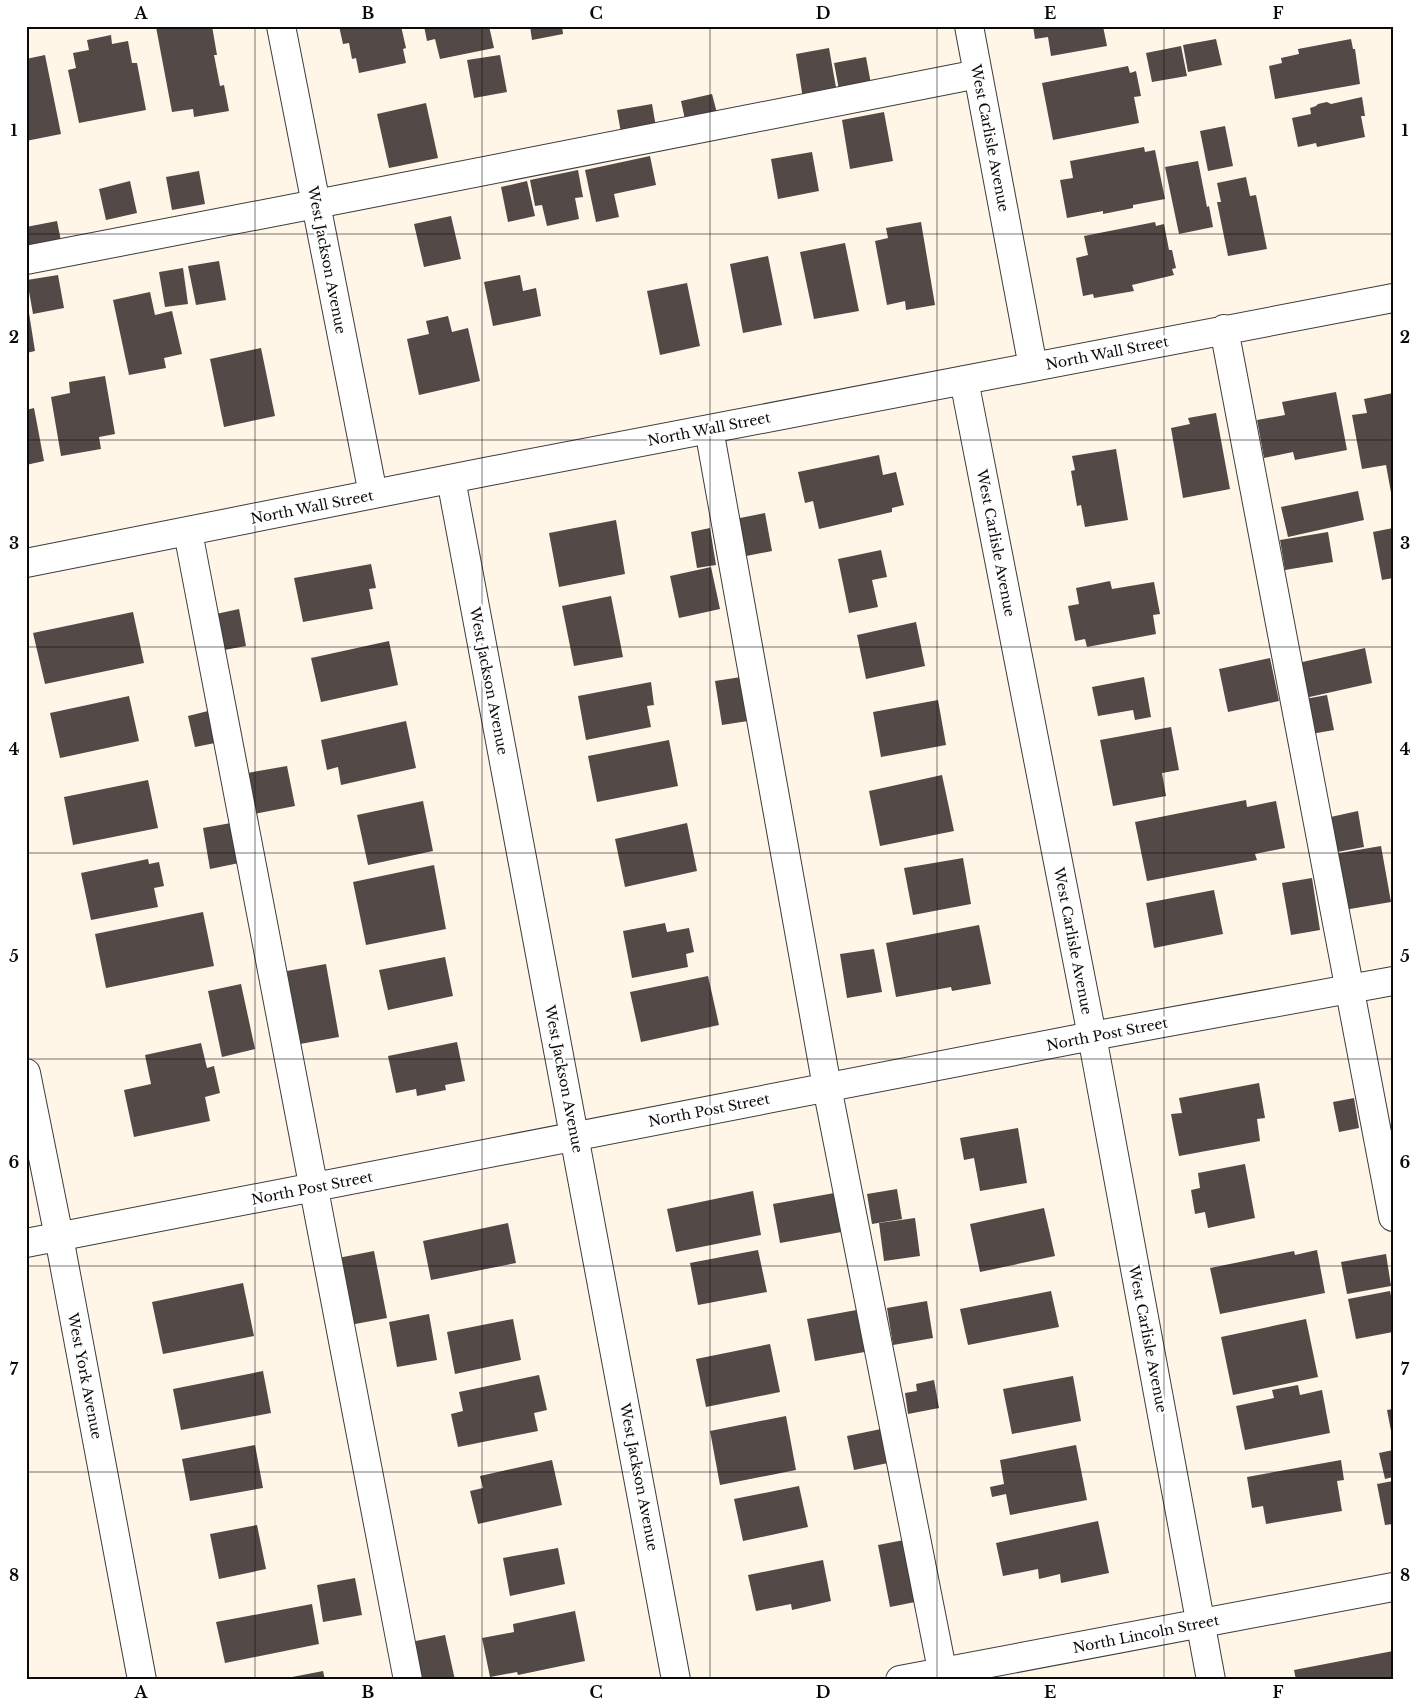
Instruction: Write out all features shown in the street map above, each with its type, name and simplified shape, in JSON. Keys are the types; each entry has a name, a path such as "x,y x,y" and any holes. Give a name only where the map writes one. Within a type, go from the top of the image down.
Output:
{"street":[{"name":"West Jackson Avenue","path":"281,26 373,494"},
{"name":"West Carlisle Avenue","path":"969,26 1033,367"},
{"path":"26,260 978,74"},
{"name":"North Wall Street","path":"26,563 451,478 1393,298"},
{"path":"1224,330 1393,1216"},
{"name":"West Carlisle Avenue","path":"964,380 1092,1036 1211,1680"},
{"path":"709,429 827,1088 944,1676"},
{"name":"West Jackson Avenue","path":"451,478 676,1680"},
{"path":"188,532 408,1680"},
{"name":"North Post Street","path":"26,1244 1092,1036 1393,982"},
{"name":"West York Avenue","path":"26,1074 59,1237 142,1680"},
{"name":"North Lincoln Street","path":"900,1680 944,1676 1393,1587"}],"building":[{"path":"185,26 186,28 212,26 217,55 214,55 220,86 224,85 229,111 194,117 193,109 172,112 156,27"},
{"path":"339,26 401,26 406,48 403,49 406,63 359,73 356,58 352,59 349,43 343,44"},
{"path":"424,26 489,26 494,48 440,59 435,39 427,41"},
{"path":"530,26 562,26 563,34 532,40"},
{"path":"1033,26 1103,26 1107,46 1051,56 1048,37 1035,39"},
{"path":"111,35 112,44 128,41 132,63 137,63 146,110 79,123 68,70 76,68 73,53 89,50 87,40"},
{"path":"1216,39 1222,65 1188,72 1183,45"},
{"path":"1351,39 1353,49 1355,49 1360,84 1275,99 1269,66 1282,63 1281,58 1299,54 1298,49"},
{"path":"1181,46 1187,76 1152,82 1146,53"},
{"path":"829,48 837,93 803,99 796,54"},
{"path":"45,55 61,134 26,141 26,59"},
{"path":"500,55 507,92 474,98 467,60"},
{"path":"866,57 872,89 840,95 834,63"},
{"path":"1128,66 1130,73 1136,71 1141,96 1134,97 1139,123 1053,140 1042,83"},
{"path":"712,94 718,117 686,124 681,101"},
{"path":"1362,97 1365,116 1361,116 1365,137 1317,147 1316,143 1298,147 1292,118 1311,114 1310,108 1318,104 1327,102 1331,104"},
{"path":"426,103 438,158 389,168 377,114"},
{"path":"652,104 656,127 621,133 617,110"},
{"path":"884,112 893,161 850,169 842,120"},
{"path":"1225,126 1233,166 1208,171 1200,131"},
{"path":"1144,147 1145,152 1155,150 1165,199 1133,205 1133,208 1103,214 1103,211 1067,218 1060,180 1073,178 1070,161"},
{"path":"812,152 819,191 778,199 771,159"},
{"path":"650,156 656,185 614,194 619,217 596,222 585,170"},
{"path":"1198,161 1213,227 1179,234 1165,167"},
{"path":"578,170 583,197 575,198 579,219 547,226 542,205 535,206 530,180"},
{"path":"199,171 205,204 172,210 166,177"},
{"path":"1246,177 1250,196 1256,195 1267,249 1228,256 1217,202 1221,202 1217,183"},
{"path":"130,181 137,213 106,220 99,189"},
{"path":"527,181 535,216 508,222 501,187"},
{"path":"451,216 461,259 424,267 414,224"},
{"path":"57,221 62,246 30,252 26,227"},
{"path":"921,222 935,305 906,310 905,301 887,305 875,241 888,238 886,228"},
{"path":"1155,222 1156,226 1164,224 1169,250 1172,250 1176,268 1172,269 1174,275 1132,285 1134,291 1094,298 1093,294 1083,296 1076,258 1088,255 1084,236"},
{"path":"845,243 859,311 814,319 800,252"},
{"path":"768,256 782,325 743,333 730,264"},
{"path":"219,261 226,300 196,305 188,266"},
{"path":"183,268 188,304 165,307 159,272"},
{"path":"58,275 64,308 33,314 27,280"},
{"path":"520,275 523,291 536,288 541,316 493,326 484,282"},
{"path":"687,283 700,346 660,355 647,291"},
{"path":"150,292 155,315 172,311 182,354 164,358 166,368 129,375 113,300"},
{"path":"26,313 29,313 35,351 26,353"},
{"path":"448,316 452,332 468,328 480,381 419,395 407,339 429,334 426,321"},
{"path":"261,348 275,416 224,427 210,359"},
{"path":"105,376 115,434 99,437 101,449 61,456 51,397 70,393 69,382"},
{"path":"1336,392 1347,450 1295,460 1293,452 1264,458 1257,420 1285,415 1282,402"},
{"path":"1393,393 1392,498 1386,465 1362,469 1352,415 1367,413 1364,399"},
{"path":"34,408 44,461 26,465 26,410"},
{"path":"1216,413 1230,489 1183,498 1171,428 1190,424 1188,418"},
{"path":"1116,449 1128,520 1085,527 1081,505 1077,506 1071,471 1075,470 1072,456"},
{"path":"879,455 883,475 896,472 904,505 892,508 892,512 819,529 813,501 805,503 798,472"},
{"path":"1358,491 1364,520 1288,537 1281,507"},
{"path":"765,513 772,551 741,557 735,519"},
{"path":"616,520 625,574 559,587 549,533"},
{"path":"710,528 716,565 697,568 691,532"},
{"path":"1393,528 1393,578 1382,580 1373,532"},
{"path":"1328,532 1333,562 1285,570 1280,540"},
{"path":"881,550 887,577 872,580 878,607 849,613 838,559"},
{"path":"371,564 376,588 369,589 373,609 303,622 294,578"},
{"path":"711,567 720,609 679,618 670,576"},
{"path":"1110,581 1112,589 1154,582 1160,614 1153,615 1156,634 1087,647 1085,639 1075,641 1068,606 1079,604 1076,588"},
{"path":"611,596 623,657 574,666 562,606"},
{"path":"239,609 246,646 224,650 216,614"},
{"path":"133,612 144,663 45,684 33,633"},
{"path":"916,622 925,666 866,679 857,635"},
{"path":"389,641 398,685 321,702 311,658"},
{"path":"1365,648 1372,683 1305,698 1298,663"},
{"path":"1270,658 1279,701 1228,712 1219,669"},
{"path":"741,677 748,721 722,725 715,681"},
{"path":"1144,677 1151,717 1135,720 1133,710 1098,716 1092,687"},
{"path":"651,682 654,705 647,706 651,727 586,740 578,696"},
{"path":"1327,695 1334,730 1311,734 1305,699"},
{"path":"129,696 139,741 60,758 50,713"},
{"path":"938,700 946,745 881,757 873,712"},
{"path":"208,711 215,743 195,747 188,716"},
{"path":"406,721 416,768 341,785 338,767 327,770 321,740"},
{"path":"1171,727 1179,770 1162,773 1166,796 1113,806 1100,740"},
{"path":"669,740 678,786 597,802 588,756"},
{"path":"287,766 295,806 254,814 247,773"},
{"path":"942,775 954,831 880,846 869,791"},
{"path":"148,780 158,828 73,845 64,797"},
{"path":"1246,800 1247,807 1276,801 1285,848 1255,854 1257,860 1147,881 1135,822"},
{"path":"423,801 433,851 368,865 357,815"},
{"path":"1358,811 1364,847 1332,853 1326,818"},
{"path":"231,823 239,863 210,869 203,828"},
{"path":"687,823 697,871 625,887 615,839"},
{"path":"1381,846 1391,902 1344,910 1334,854"},
{"path":"963,858 971,904 913,915 904,868"},
{"path":"148,859 149,864 159,862 164,886 154,888 158,907 91,920 81,873"},
{"path":"434,865 446,929 366,945 353,882"},
{"path":"1312,878 1320,930 1291,935 1282,883"},
{"path":"1214,890 1223,934 1154,948 1146,903"},
{"path":"203,912 214,966 106,988 95,934"},
{"path":"665,923 667,932 689,928 694,952 686,954 688,967 632,978 623,931"},
{"path":"979,925 991,984 952,991 951,987 896,997 886,943"},
{"path":"874,949 882,992 847,998 840,954"},
{"path":"445,957 453,996 388,1010 379,970"},
{"path":"326,964 339,1037 300,1044 287,971"},
{"path":"708,976 719,1025 641,1042 630,992"},
{"path":"241,984 255,1049 222,1057 208,991"},
{"path":"457,1042 465,1081 445,1085 446,1090 417,1096 416,1089 396,1093 388,1056"},
{"path":"201,1043 207,1068 214,1066 220,1093 205,1097 210,1121 134,1137 124,1090 151,1084 145,1055"},
{"path":"1259,1083 1265,1118 1257,1119 1260,1141 1179,1156 1171,1114 1182,1113 1179,1098"},
{"path":"1354,1098 1359,1128 1339,1132 1333,1102"},
{"path":"1018,1128 1027,1183 980,1191 974,1158 964,1160 960,1138"},
{"path":"1245,1164 1255,1218 1208,1228 1205,1212 1195,1214 1191,1190 1200,1188 1198,1173"},
{"path":"897,1189 902,1219 872,1224 867,1194"},
{"path":"753,1191 761,1235 676,1252 667,1209"},
{"path":"840,1192 847,1231 780,1243 773,1204"},
{"path":"1044,1208 1055,1256 980,1272 970,1224"},
{"path":"915,1218 920,1256 884,1261 879,1223"},
{"path":"508,1223 516,1263 431,1280 423,1241"},
{"path":"758,1250 767,1292 698,1305 690,1263"},
{"path":"1317,1250 1325,1293 1220,1314 1210,1268 1294,1251 1295,1255"},
{"path":"374,1251 387,1318 350,1325 338,1258"},
{"path":"1386,1254 1391,1286 1347,1294 1341,1262"},
{"path":"243,1283 254,1336 163,1354 152,1302"},
{"path":"1051,1291 1059,1327 968,1345 960,1309"},
{"path":"1390,1291 1393,1306 1393,1332 1356,1339 1348,1299"},
{"path":"927,1301 933,1338 893,1345 887,1308"},
{"path":"862,1309 870,1351 815,1361 807,1319"},
{"path":"429,1314 437,1360 397,1367 389,1322"},
{"path":"513,1319 521,1360 455,1374 447,1332"},
{"path":"1306,1319 1318,1377 1233,1395 1221,1337"},
{"path":"770,1344 780,1392 706,1407 696,1359"},
{"path":"263,1371 271,1413 181,1430 173,1389"},
{"path":"539,1375 547,1410 534,1413 538,1431 458,1447 451,1414 463,1411 459,1392"},
{"path":"1073,1376 1081,1421 1012,1434 1003,1389"},
{"path":"934,1380 939,1408 908,1414 905,1393 917,1391 916,1384"},
{"path":"1298,1385 1300,1395 1322,1390 1330,1433 1245,1450 1236,1406 1274,1398 1272,1390"},
{"path":"1393,1409 1393,1436 1392,1436 1387,1410"},
{"path":"786,1416 796,1470 720,1485 710,1431"},
{"path":"881,1429 888,1463 854,1470 847,1436"},
{"path":"255,1445 263,1488 190,1501 182,1459"},
{"path":"1076,1445 1087,1500 1010,1515 1006,1494 992,1497 990,1487 1004,1484 1000,1460"},
{"path":"1393,1450 1393,1477 1385,1479 1379,1453"},
{"path":"552,1460 562,1505 478,1524 470,1491 483,1488 480,1476"},
{"path":"1341,1460 1344,1480 1337,1481 1342,1511 1266,1524 1263,1506 1252,1508 1247,1477"},
{"path":"1393,1481 1393,1524 1385,1525 1377,1484"},
{"path":"799,1486 808,1527 743,1541 734,1499"},
{"path":"1098,1521 1109,1573 1061,1583 1060,1574 1039,1579 1038,1569 1003,1576 996,1543"},
{"path":"257,1525 266,1569 219,1579 210,1534"},
{"path":"904,1540 915,1602 890,1607 878,1545"},
{"path":"558,1548 565,1584 510,1596 503,1558"},
{"path":"823,1560 831,1601 792,1610 791,1604 756,1611 748,1575"},
{"path":"355,1578 362,1615 323,1622 317,1585"},
{"path":"312,1604 319,1644 225,1663 216,1622"},
{"path":"575,1611 585,1661 518,1675 517,1672 490,1677 482,1638 514,1632 513,1624"},
{"path":"445,1635 455,1680 420,1680 411,1642"},
{"path":"1393,1651 1393,1680 1296,1680 1294,1670"},
{"path":"323,1671 325,1680 282,1680 282,1679"}]}
